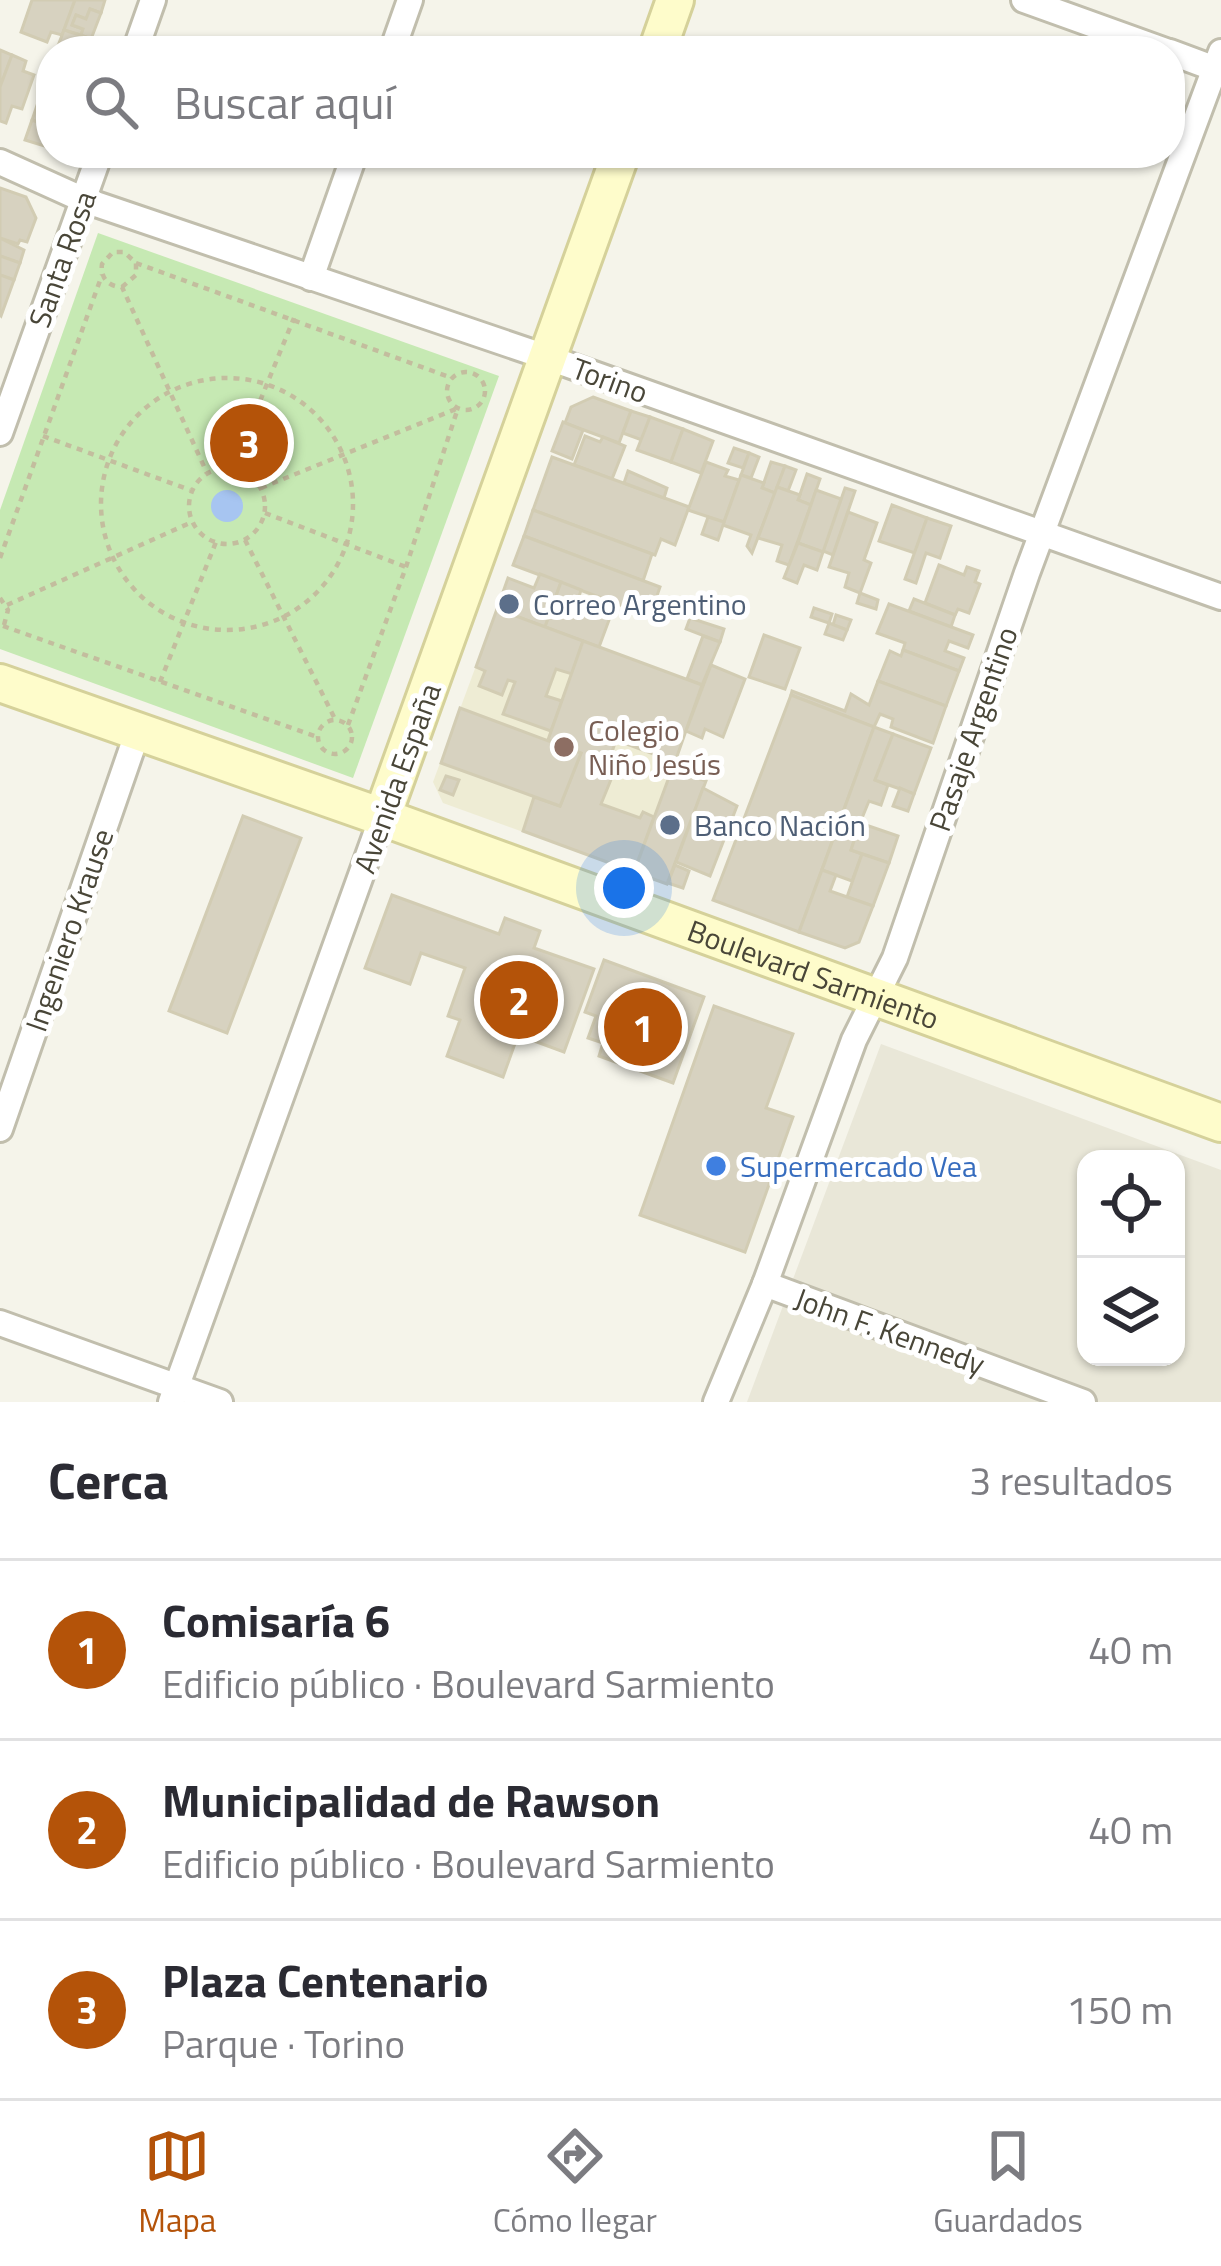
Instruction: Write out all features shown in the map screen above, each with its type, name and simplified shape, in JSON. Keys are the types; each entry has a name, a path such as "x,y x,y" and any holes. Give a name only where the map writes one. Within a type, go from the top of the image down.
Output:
{"street":[{"path":"140,36 153,0"},
{"path":"397,36 410,0"},
{"path":"662,36 675,0"},
{"path":"1024,0 1124,36"},
{"path":"1185,56 1219,64"},
{"name":"Pasaje Argentino","path":"1185,154 1219,64"},
{"name":"Torino","path":"0,162 84,200 549,358 1221,597"},
{"name":"Santa Rosa","path":"0,433 95,168"},
{"path":"311,278 351,168"},
{"name":"Avenida España","path":"174,1395 616,168"},
{"name":"Pasaje Argentino","path":"716,1402 765,1285 854,1040 896,958 1042,532 1180,168"},
{"name":"Boulevard Sarmiento","path":"0,683 1221,1123"},
{"name":"Ingeniero Krause","path":"0,1129 138,731"},
{"name":"John F. Kennedy","path":"765,1285 1083,1402"},
{"path":"0,1323 174,1395 220,1402"}],"path":[{"path":"0,558 102,275 102,264 113,252 129,254 136,263 452,378 469,372 480,379 484,390 476,406 458,408 261,488"},
{"path":"102,275 110,284 122,286 136,275 136,263"},
{"path":"122,286 207,473"},
{"path":"233,467 294,318"},
{"path":"229,377 267,384 298,399 325,423 344,454 353,486 347,544 329,579 307,603 284,617 247,629 214,630 184,623 153,607 129,585 111,557 100,523 100,486 108,460 131,420 170,392 192,382 229,377"},
{"path":"452,378 447,394 458,408"},
{"path":"0,598 8,616 1,627 317,737 325,751 341,753 352,741 348,725 458,408"},
{"path":"43,436 192,490"},
{"path":"233,467 245,471 261,488 265,513 244,540 217,542 192,522 192,490 207,473 233,467"},
{"path":"265,513 406,567"},
{"path":"7,605 192,522"},
{"path":"244,540 335,719 348,725"},
{"path":"160,682 217,542"},
{"path":"317,737 325,722 335,719"}],"shaded area":[{"name":"Colegio Niño Jesús","path":"497,609 702,685 634,872 443,803 433,782"},
{"path":"881,1044 1167,1150 1077,1150 1077,1366 1185,1366 1185,1157 1221,1170 1221,1402 747,1402"}],"green space":[{"path":"98,233 499,376 353,778 0,649 0,510"}],"water":[{"path":"227,490 239,494 243,506 239,518 227,522 215,518 211,506 215,494"}],"building":[{"path":"32,0 75,0 62,35 51,32 36,38 21,32"},
{"path":"75,0 105,0 101,13 90,9 86,19 76,15 72,25 83,29 81,35 64,30"},
{"path":"90,9 101,13 92,36 81,35 83,29 72,25 76,15 86,19"},
{"path":"0,50 12,55 0,87"},
{"path":"12,55 26,61 23,71 34,75 22,109 12,106 6,123 0,121 0,87"},
{"path":"32,120 36,121 36,143 25,140"},
{"path":"0,188 26,197 36,218 27,242 0,238"},
{"path":"0,238 24,250 20,263 0,256"},
{"path":"0,256 20,263 14,280 0,275"},
{"path":"0,275 14,280 1,316 0,315"},
{"path":"593,397 631,411 619,443 565,423 571,407"},
{"path":"631,411 650,417 642,440 623,433"},
{"path":"650,417 683,429 671,462 637,450"},
{"path":"563,422 583,430 572,459 552,451"},
{"path":"683,429 713,441 701,473 671,462"},
{"path":"585,436 625,446 612,479 574,465"},
{"path":"734,448 749,453 743,468 728,463"},
{"path":"749,453 759,457 751,478 741,475"},
{"path":"552,457 689,507 675,545 661,539 655,555 533,510"},
{"path":"706,462 739,480 724,522 688,510"},
{"path":"771,462 785,466 775,493 762,488"},
{"path":"785,466 796,470 788,491 777,487"},
{"path":"628,471 667,488 664,498 624,483"},
{"path":"807,474 820,479 811,505 798,500"},
{"path":"741,475 764,483 762,488 775,493 752,553 747,546 751,535 723,525"},
{"path":"777,487 800,495 798,500 811,505 789,565 777,561 782,545 758,538"},
{"path":"845,488 855,491 833,555 823,551"},
{"path":"816,490 841,499 823,552 798,543"},
{"path":"892,505 927,518 915,553 879,541"},
{"path":"533,510 652,554 643,581 524,536"},
{"path":"848,512 877,523 864,560 871,563 860,593 845,587 849,573 829,567"},
{"path":"708,517 724,522 718,540 702,534"},
{"path":"927,518 951,526 940,558 926,553 916,583 905,579"},
{"path":"524,536 660,587 650,616 513,565"},
{"path":"798,543 823,552 817,570 804,565 797,583 784,578"},
{"path":"939,565 964,575 967,567 979,571 975,582 980,584 969,613 958,609 955,615 925,603"},
{"path":"540,574 561,582 545,627 497,609 508,578 534,588"},
{"path":"561,582 581,590 578,600 612,612 599,647 545,627"},
{"path":"860,593 878,600 876,609 857,603"},
{"path":"914,599 955,615 951,627 909,611"},
{"path":"889,604 973,635 968,648 949,641 945,651 964,658 959,671 903,650 905,643 877,633"},
{"path":"814,608 832,614 829,623 811,617"},
{"path":"497,609 583,641 572,674 556,669 546,696 562,701 551,731 503,714 515,682 508,680 502,695 479,686 485,671 476,667"},
{"path":"836,615 851,620 847,630 833,625"},
{"path":"690,618 724,629 720,642 686,629"},
{"path":"829,623 847,630 843,640 825,634"},
{"path":"764,635 800,648 785,689 749,677"},
{"path":"703,636 720,642 702,685 687,679"},
{"path":"583,641 702,685 675,762 616,740 612,752 621,755 601,804 640,818 643,812 654,817 634,872 523,831 534,797 560,806 581,753 548,740"},
{"path":"903,650 959,671 946,706 878,681 890,651 901,656"},
{"path":"711,665 745,679 723,737 705,729 702,738 686,731"},
{"path":"878,681 946,706 933,743 891,727 893,719 880,714 874,727 791,695 792,691 845,711 851,694 869,705"},
{"path":"791,695 874,727 799,932 713,900"},
{"path":"460,708 581,753 560,806 441,763"},
{"path":"874,727 893,734 875,780 888,785 881,805 869,801 860,823 851,850 862,854 852,881 822,870"},
{"path":"893,734 931,748 914,794 875,780"},
{"name":"Banco Nación","path":"672,769 706,781 667,884 634,872"},
{"path":"446,776 459,780 453,795 440,790"},
{"path":"703,788 737,806 710,876 676,862"},
{"path":"900,788 914,794 908,811 893,806"},
{"path":"243,816 301,838 227,1033 169,1011"},
{"path":"860,823 898,836 889,863 851,850"},
{"path":"862,854 889,863 873,906 847,897"},
{"path":"675,865 689,871 683,888 668,883"},
{"path":"822,870 836,875 830,891 873,906 859,942 845,948 799,932"},
{"path":"392,895 499,934 505,918 540,931 534,948 594,969 564,1052 518,1035 503,1077 447,1056 460,1020 448,1016 465,968 421,953 410,984 365,968"},
{"path":"604,960 704,997 673,1083 599,1056 603,1043 588,1038 596,1016 585,1012"},
{"name":"Supermercado Vea","path":"714,1006 793,1034 766,1108 793,1117 745,1252 640,1215"}],"place":[{"name":"Plaza Centenario","path":"249,443"},
{"name":"Correo Argentino","path":"509,604"},
{"name":"Colegio Niño Jesús","path":"564,747"},
{"name":"Banco Nación","path":"670,825"},
{"name":"Municipalidad de Rawson","path":"519,1000"},
{"name":"Comisaría 6","path":"643,1027"},
{"name":"Supermercado Vea","path":"716,1166"}]}
